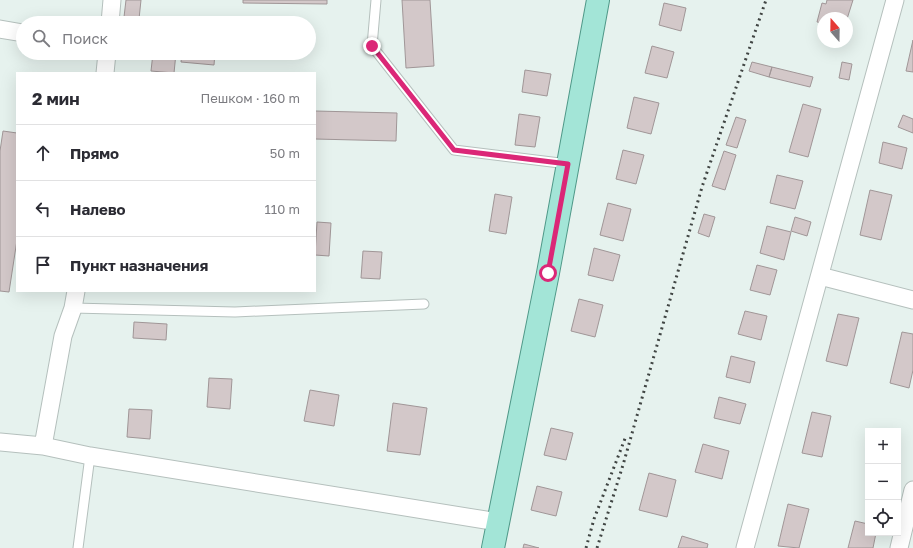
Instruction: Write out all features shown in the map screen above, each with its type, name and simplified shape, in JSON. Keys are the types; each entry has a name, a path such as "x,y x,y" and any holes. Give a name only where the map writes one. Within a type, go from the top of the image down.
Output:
{"main road":[{"path":"493,548 568,164 598,0"}],"street":[{"path":"111,16 112,0"},
{"path":"745,548 895,0"},
{"path":"0,29 16,32"},
{"path":"105,72 107,60"},
{"path":"820,276 913,300"},
{"path":"43,446 63,336 73,308 76,292"},
{"path":"0,442 43,446 90,456 498,522"},
{"path":"899,548 913,490"}],"lane":[{"path":"376,0 372,46 454,150 568,164"},
{"path":"73,308 235,312 294,308 424,304"},
{"path":"78,548 90,456"}],"building":[{"path":"126,0 141,0 139,16 124,16"},
{"path":"243,0 327,0 327,4 243,3"},
{"path":"402,0 430,0 434,66 406,68"},
{"path":"827,0 853,0 849,12 820,12 822,3 826,4"},
{"path":"664,3 686,8 681,31 659,25"},
{"path":"913,40 913,72 906,71"},
{"path":"652,46 674,52 667,78 645,73"},
{"path":"152,60 175,60 174,72 151,71"},
{"path":"181,60 214,60 214,65 181,62"},
{"path":"752,62 772,67 769,77 749,71"},
{"path":"842,62 852,64 849,80 839,78"},
{"path":"772,67 813,77 810,87 769,77"},
{"path":"525,70 551,74 547,96 522,92"},
{"path":"634,97 659,103 651,134 627,128"},
{"path":"803,104 821,109 808,157 789,152"},
{"path":"316,111 397,113 396,141 316,139"},
{"path":"519,114 540,117 535,147 515,145"},
{"path":"903,115 913,119 913,133 898,127"},
{"path":"736,117 746,120 737,148 726,145"},
{"path":"3,131 16,133 16,246 9,292 0,291 0,151"},
{"path":"883,142 907,148 902,169 879,163"},
{"path":"623,150 644,155 636,184 616,179"},
{"path":"724,151 736,155 725,190 712,186"},
{"path":"777,175 803,181 795,209 770,203"},
{"path":"870,190 892,195 881,240 860,235"},
{"path":"495,194 512,197 506,234 489,231"},
{"path":"608,203 631,209 623,241 600,235"},
{"path":"704,214 715,217 709,237 698,233"},
{"path":"795,217 811,222 807,236 791,231"},
{"path":"317,222 331,223 329,256 316,255"},
{"path":"767,226 791,232 784,260 760,253"},
{"path":"594,248 620,255 613,281 588,275"},
{"path":"363,251 382,252 380,279 361,278"},
{"path":"757,265 777,270 770,295 750,290"},
{"path":"579,299 603,305 595,337 571,331"},
{"path":"745,311 767,316 761,340 738,334"},
{"path":"838,314 859,318 847,366 826,361"},
{"path":"134,322 167,324 166,340 133,338"},
{"path":"902,332 913,334 913,370 909,388 890,383"},
{"path":"731,356 755,362 750,383 726,377"},
{"path":"209,378 232,379 230,409 207,407"},
{"path":"310,390 339,395 334,426 304,421"},
{"path":"719,397 746,404 740,424 714,418"},
{"path":"393,403 427,408 420,455 387,451"},
{"path":"129,409 152,410 150,439 127,437"},
{"path":"812,412 831,416 822,457 802,453"},
{"path":"551,428 573,433 566,460 544,455"},
{"path":"703,444 729,451 722,479 695,472"},
{"path":"649,473 676,480 667,517 639,510"},
{"path":"537,486 562,492 556,516 531,510"},
{"path":"788,504 809,509 799,548 778,546"},
{"path":"855,521 865,523 865,536 875,536 873,548 848,548"},
{"path":"682,536 708,544 707,548 678,548"},
{"path":"524,544 539,548 523,548"}],"railway":[{"path":"597,548 623,465 702,187 766,0"},
{"path":"586,548 594,519 626,436"}],"route":[{"path":"372,46 454,150 568,164 548,273"}]}
